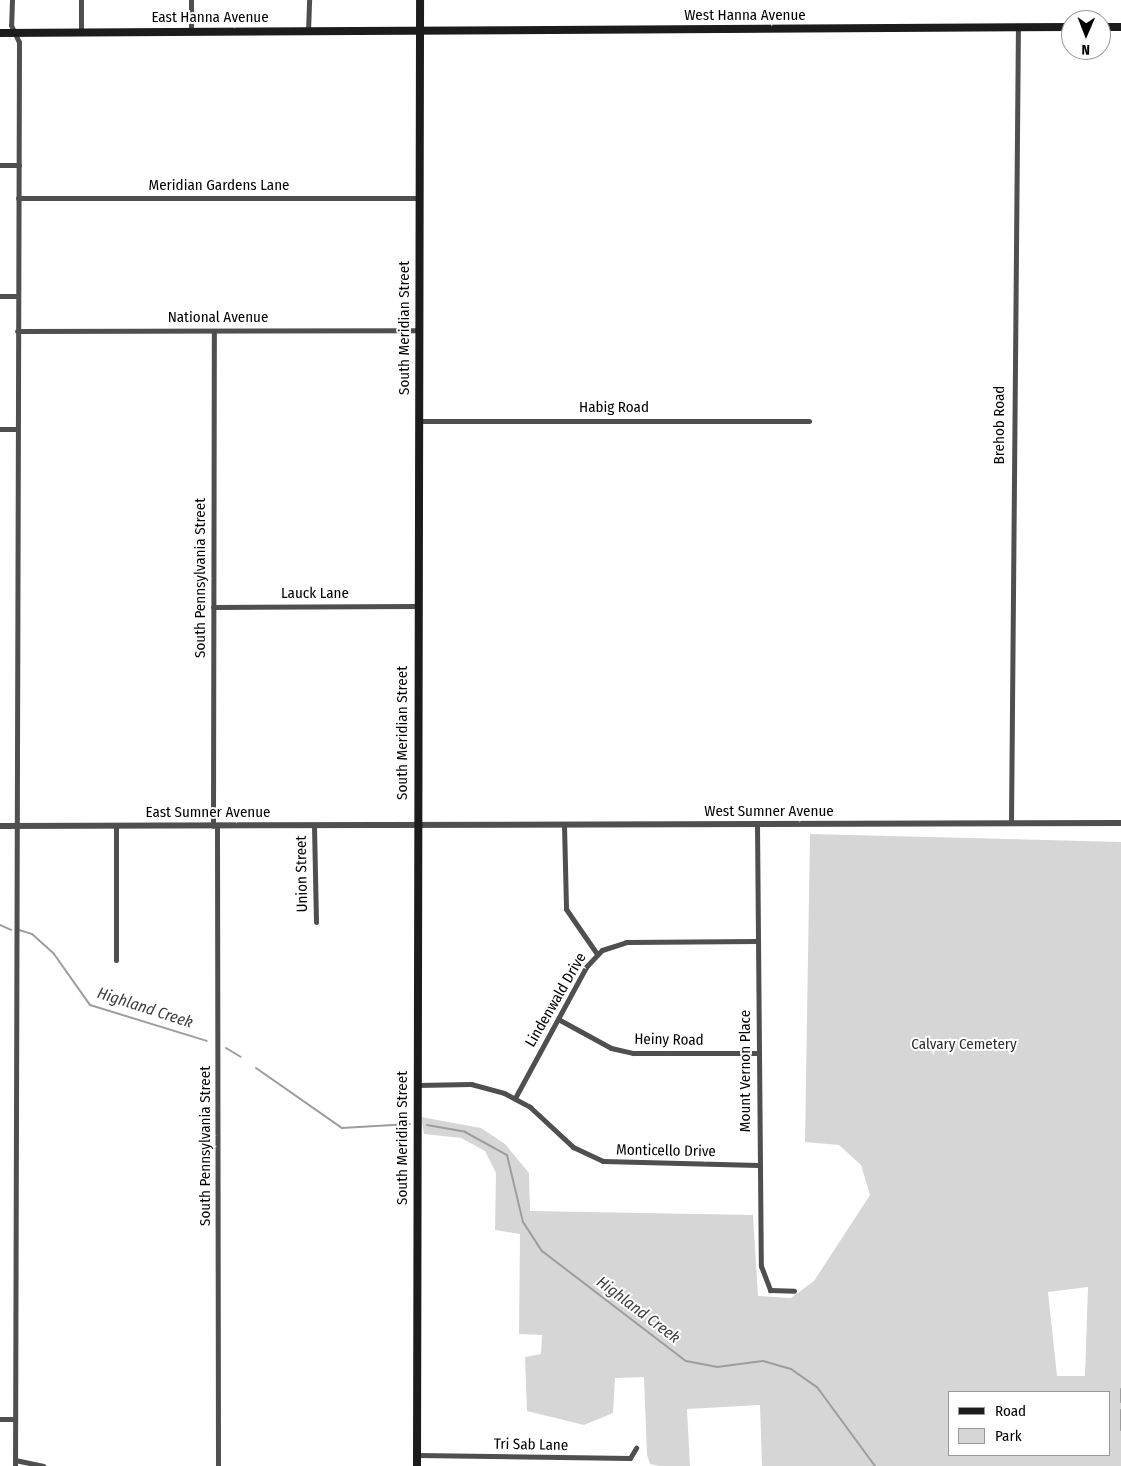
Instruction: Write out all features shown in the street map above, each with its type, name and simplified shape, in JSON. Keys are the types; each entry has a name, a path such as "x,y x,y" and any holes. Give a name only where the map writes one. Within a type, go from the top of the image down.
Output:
{"main road":[{"name":"South Meridian Street","path":"417,1466 416,823 420,0"},
{"name":"West Hanna Avenue","path":"420,32 1061,27"},
{"name":"East Hanna Avenue","path":"0,33 420,32"}],"street":[{"path":"12,0 10,25 19,40 15,826 15,1463 43,1466"},
{"path":"81,0 81,32"},
{"path":"190,32 191,0"},
{"path":"308,32 309,0"},
{"name":"Brehob Road","path":"1011,823 1018,28"},
{"path":"0,165 18,165"},
{"name":"Meridian Gardens Lane","path":"18,198 419,198"},
{"path":"0,296 18,296"},
{"name":"South Pennsylvania Street","path":"214,330 213,607 218,1466"},
{"name":"National Avenue","path":"18,331 418,330"},
{"name":"Habig Road","path":"418,421 809,420"},
{"path":"0,429 17,429"},
{"name":"Lauck Lane","path":"213,607 417,606"},
{"name":"West Sumner Avenue","path":"416,823 1121,823"},
{"name":"East Sumner Avenue","path":"0,826 314,826 416,823"},
{"path":"564,824 566,909 597,954"},
{"name":"Mount Vernon Place","path":"757,824 758,1165 764,1282 774,1293 794,1291"},
{"path":"116,826 116,960"},
{"name":"Union Street","path":"314,826 316,922"},
{"name":"Lindenwald Drive","path":"516,1098 558,1019 597,954 626,942 758,941"},
{"name":"Heiny Road","path":"558,1019 606,1046 633,1053 758,1053"},
{"name":"Monticello Drive","path":"417,1085 472,1084 516,1098 568,1144 603,1161 758,1165"},
{"path":"0,1419 15,1419"},
{"name":"Tri Sab Lane","path":"417,1455 630,1458 636,1448"}],"green space":[{"name":"Calvary Cemetery","path":"810,834 1121,842 1121,1466 762,1466 760,1405 687,1409 690,1466 660,1466 650,1464 647,1455 644,1377 615,1378 613,1413 584,1425 527,1411 525,1357 541,1354 542,1335 519,1334 520,1234 495,1230 496,1173 485,1151 461,1138 424,1134 421,1117 481,1128 505,1144 529,1173 530,1211 753,1215 758,1296 791,1298 814,1281 870,1195 861,1165 839,1145 805,1142","holes":["1088,1287 1085,1376 1057,1376 1048,1292"]}],"waterway":[{"name":"Highland Creek","path":"0,925 11,930"},
{"name":"Highland Creek","path":"19,930 32,934 54,954 90,1005 207,1041"},
{"name":"Highland Creek","path":"226,1048 241,1057"},
{"name":"Highland Creek","path":"256,1068 342,1128 410,1124"},
{"name":"Highland Creek","path":"427,1125 465,1132 507,1155 523,1222 542,1251 686,1361 717,1367 763,1361 791,1369 817,1387 875,1466"},
{"name":"Highland Creek","path":"1121,1389 1121,1402"},
{"name":"Highland Creek","path":"1121,1410 1121,1430"}]}
